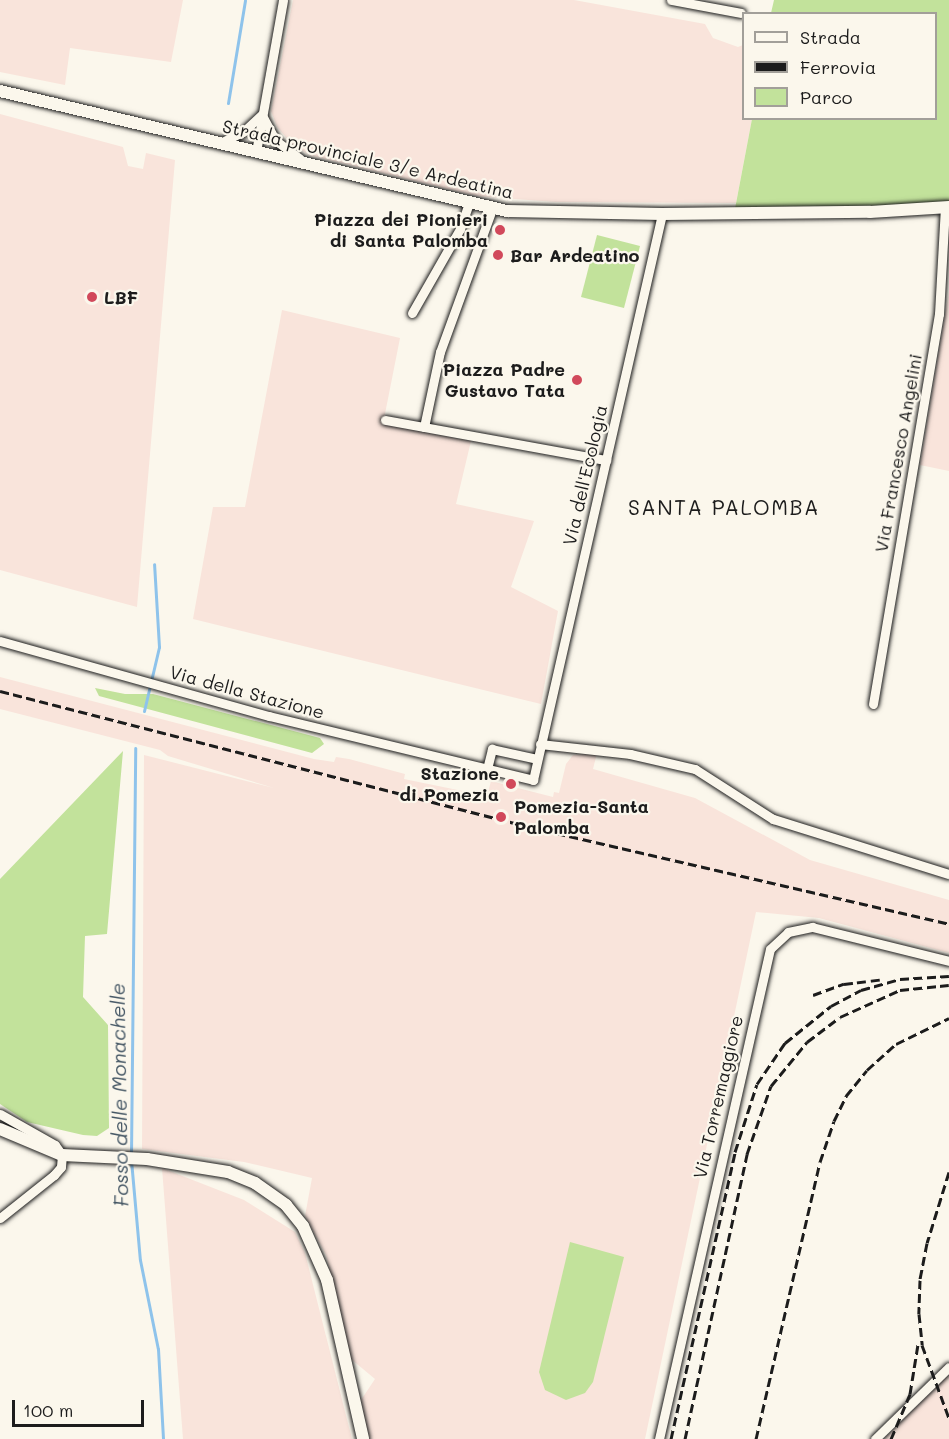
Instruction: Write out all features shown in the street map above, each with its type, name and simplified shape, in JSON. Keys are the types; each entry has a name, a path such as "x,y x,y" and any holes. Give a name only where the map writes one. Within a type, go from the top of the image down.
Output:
{"main road":[{"name":"Strada provinciale 3/e Ardeatina","path":"0,91 492,209 558,215 870,212 947,207"},
{"path":"0,1129 62,1155 147,1159 243,1177 266,1189 295,1214 327,1280 363,1439"}],"street":[{"path":"256,152 283,0"},
{"path":"671,0 741,13"},
{"path":"218,143 243,132 262,114"},
{"path":"262,114 275,141 311,166"},
{"path":"412,313 460,229 469,203"},
{"name":"Via Francesco Angelini","path":"873,704 939,314 947,207"},
{"path":"424,427 440,352 492,209"},
{"name":"Via dell'Ecologia","path":"540,744 662,214"},
{"path":"385,420 606,460"},
{"name":"Via della Stazione","path":"0,641 150,684 487,770 533,780 537,759"},
{"path":"487,770 492,749 537,759 540,744 630,754 695,769 773,819 949,874"},
{"name":"Via Torremaggiore","path":"659,1439 770,950 789,932 812,927 949,961"},
{"path":"0,1114 55,1145 62,1155 61,1167 54,1175 0,1218"},
{"path":"875,1439 949,1367"}],"shaded area":[{"path":"0,0 183,0 171,62 70,48 65,85 0,72"},
{"path":"293,0 574,0 705,24 713,38 738,47 742,45 742,120 752,120 736,203 556,202 476,196 309,155 291,143 277,127 271,111"},
{"path":"0,114 123,147 128,166 143,169 146,153 175,160 137,607 0,570"},
{"path":"949,291 949,471 920,465"},
{"path":"282,310 400,338 383,424 471,441 456,504 534,521 511,587 558,611 541,704 193,619 213,507 245,507"},
{"path":"0,677 314,759 334,762 336,757 349,759 405,774 404,779 487,796 491,781 553,797 554,792 559,793 566,764 573,755 597,753 593,769 695,798 810,860 949,900 949,953 819,918 756,912 645,1439 368,1439 361,1400 375,1379 351,1359 326,1255 305,1216 312,1178 244,1162 142,1149 144,755 274,788 168,756 160,750 0,709"},
{"path":"162,1168 244,1200 295,1232 305,1253 352,1439 183,1439"},
{"path":"949,1374 949,1439 884,1439"}],"green space":[{"path":"774,0 949,0 949,207 734,214 752,120 937,120 937,12 771,12"},
{"path":"597,235 640,246 624,308 581,297"},
{"path":"95,688 125,694 153,694 320,738 324,744 312,753 99,696"},
{"path":"123,751 107,934 85,936 83,997 108,1025 109,1128 97,1136 83,1135 27,1122 0,1104 0,879"},
{"path":"570,1242 624,1257 593,1382 585,1393 566,1400 545,1390 539,1372"}],"waterway":[{"name":"Fosso delle Monachelle","path":"228,103 245,0"},
{"name":"Fosso delle Monachelle","path":"144,711 159,647 154,564"},
{"name":"Fosso delle Monachelle","path":"131,1154 135,748"},
{"name":"Fosso delle Monachelle","path":"131,1160 140,1260 158,1349 163,1439"}],"railway":[{"path":"0,691 530,827 949,924"},
{"path":"671,1439 735,1152 757,1084 785,1043 831,1006 861,990 900,979 949,976"},
{"path":"813,995 844,984 882,979"},
{"path":"685,1439 747,1154 771,1086 807,1042 840,1017 900,990 949,985"},
{"path":"756,1439 820,1162 834,1121 846,1096 867,1070 896,1044 949,1018"},
{"path":"949,1172 927,1243 920,1280 919,1314 922,1345 949,1418"},
{"path":"891,1439 910,1394 918,1344"}],"place":[{"name":"Piazza dei Pionieri di Santa Palomba","path":"500,230"},
{"name":"Bar Ardeatino","path":"498,255"},
{"name":"LBF","path":"92,297"},
{"name":"Piazza Padre Gustavo Tata","path":"577,380"},
{"name":"Stazione di Pomezia","path":"511,784"},
{"name":"Pomezia-Santa Palomba","path":"501,817"}],"district":[{"name":"SANTA PALOMBA","path":"724,507"}]}
